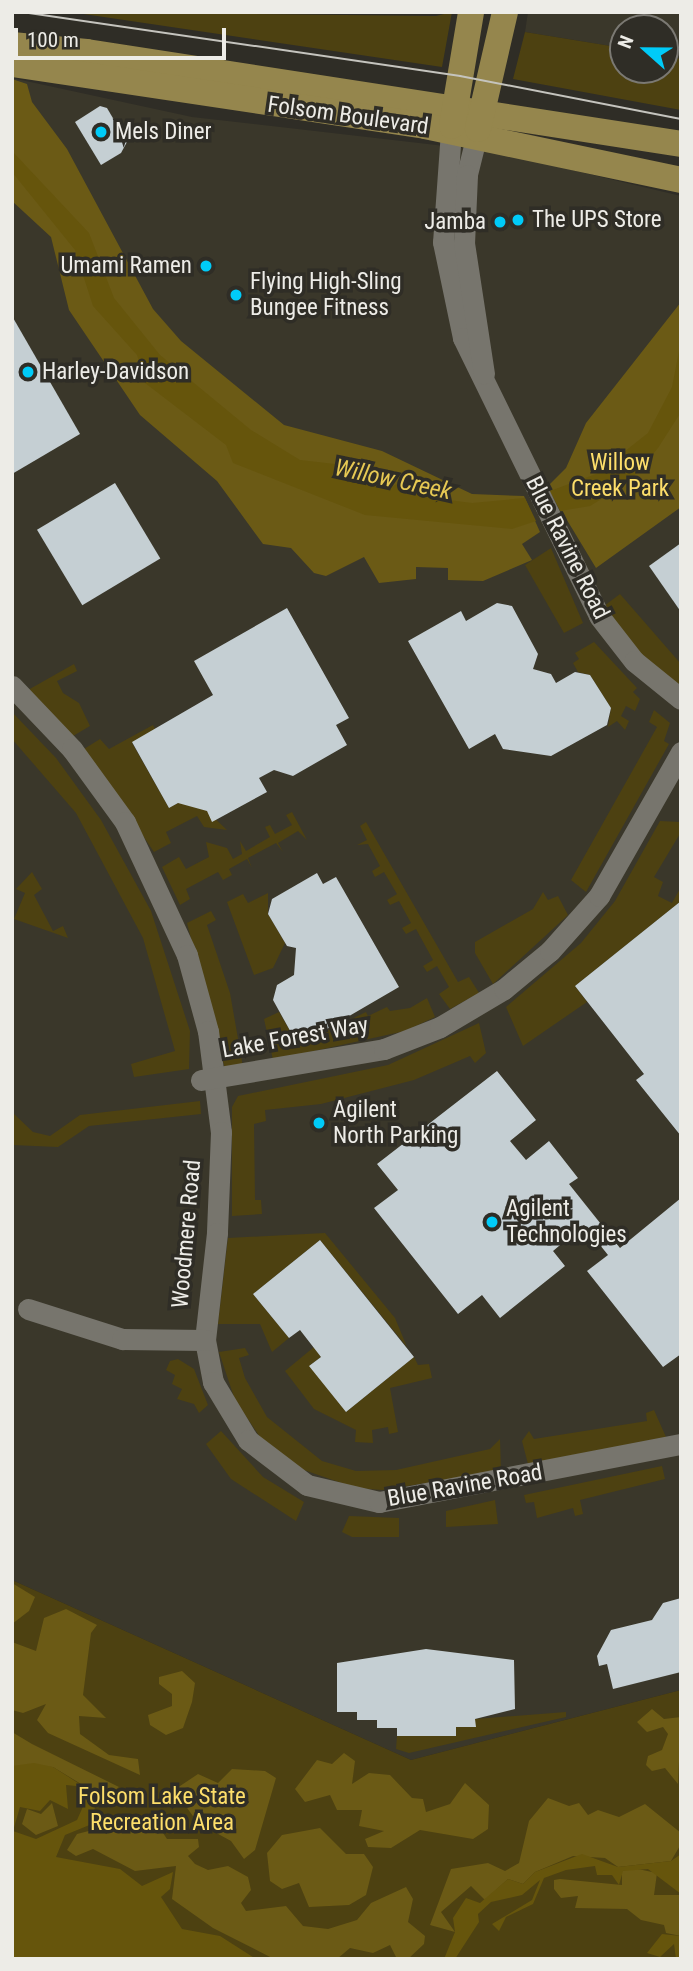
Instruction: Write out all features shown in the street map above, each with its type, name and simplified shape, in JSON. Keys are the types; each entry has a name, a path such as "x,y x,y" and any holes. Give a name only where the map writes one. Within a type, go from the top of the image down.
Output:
{"main road":[{"name":"Blue Ravine Road","path":"466,122 471,12"},
{"name":"Blue Ravine Road","path":"466,122 505,12"},
{"name":"Folsom Boulevard","path":"12,45 466,122 681,180"},
{"name":"Folsom Boulevard","path":"12,64 466,122 681,144"}],"street":[{"name":"Blue Ravine Road","path":"466,122 464,243 484,375 552,523 615,640 681,699"},
{"name":"Woodmere Road","path":"12,686 100,784 149,866 187,954 221,1177 205,1340"},
{"name":"Lake Forest Way","path":"208,1079 384,1049 440,1027 504,989 550,951 599,896 681,752"},
{"path":"27,1309 122,1339 205,1340"},
{"name":"Blue Ravine Road","path":"205,1340 213,1382 248,1440 307,1485 355,1499 419,1498 681,1444"}],"shaded area":[{"path":"528,12 681,12 681,59 679,14 609,14 609,46 525,32"},
{"path":"12,78 192,117 497,152 681,196 681,1690 411,1760 12,1580"},
{"path":"12,151 89,233 114,298 160,355 251,430 300,460 335,464 367,483 391,487 407,479 433,498 472,503 525,498 536,521 512,529 365,515 233,463 226,445 145,383 137,355 93,306 75,250 12,172"},
{"path":"681,341 681,412 658,448 628,483 590,506 560,511 550,491 596,474 648,433 672,387"},
{"path":"34,1763 53,1767 97,1795 92,1824 65,1835 56,1857 120,1869 142,1886 173,1872 170,1889 161,1897 182,1929 220,1936 256,1959 12,1959 12,1766","holes":["66,1785 76,1786 85,1802 77,1820 36,1839 13,1831 20,1807 40,1811 50,1800 68,1809"]},
{"path":"582,1854 618,1867 671,1861 681,1854 681,1894 648,1869 623,1871 619,1885 612,1875 597,1875 595,1866 566,1870 544,1878 533,1904 506,1917 499,1931 492,1924 532,1900 540,1880 522,1895 491,1902 478,1914 479,1922 455,1959 444,1959 455,1932 453,1918 466,1898 480,1903 508,1879 523,1884 535,1872"},
{"path":"662,1934 681,1936 681,1959 676,1959 674,1944 660,1957 647,1953"}],"green space":[{"path":"70,12 436,16 452,12 442,67"},
{"path":"525,32 609,46 609,84 679,84 679,59 681,110 513,79"},
{"path":"12,79 27,84 32,102 67,149 153,309 181,341 284,425 382,451 472,494 524,496 540,532 522,544 532,560 483,581 448,580 448,568 416,567 416,579 379,583 364,557 326,576 314,573 291,548 263,544 217,481 140,415 69,310 51,237 12,201"},
{"name":"Willow Creek Park","path":"681,302 681,507 596,568 547,487 566,468 586,423"},
{"path":"551,548 583,623 564,633 525,565"},
{"path":"620,594 681,664 681,689 635,650 604,606"},
{"path":"594,642 637,688 633,692 640,699 635,711 626,706 621,716 629,721 625,730 617,721 608,727 611,708 590,675 578,672 573,663 579,659 575,653"},
{"path":"74,664 77,671 57,681 63,693 79,703 90,726 73,736 28,690"},
{"path":"654,710 670,723 664,741 669,744 586,892 571,880 657,727 649,722"},
{"path":"12,712 56,758 101,820 151,911 190,1031 189,1069 134,1077 131,1064 175,1051 143,938 76,813 12,739"},
{"path":"153,725 155,729 132,743 169,808 180,802 206,810 227,830 204,827 197,816 166,832 171,843 154,852 84,749 100,739 109,749"},
{"path":"292,812 307,840 298,831 278,843 283,852 276,843 248,858 252,868 247,859 229,869 232,875 223,880 218,872 186,889 190,899 180,905 162,867 179,857 186,869 209,857 206,842 227,848 233,859 242,854 240,841 246,851 270,837 265,827 270,825 275,834 292,825 286,815"},
{"path":"660,821 681,822 681,832 654,877 663,882 658,896 672,903 681,887 681,901 575,986 587,1002 523,1046 506,1007 581,943 615,901"},
{"path":"366,822 458,982 469,977 479,993 450,1009 439,994 449,987 437,966 427,972 423,966 433,960 416,929 406,934 402,928 411,923 399,901 390,905 387,900 397,894 384,872 375,877 372,871 380,866 368,844 357,845 367,840 360,826"},
{"path":"32,872 42,889 34,895 53,931 63,926 68,938 14,919 25,893 16,889"},
{"path":"543,892 548,900 558,896 568,915 493,984 475,953 475,942 533,909"},
{"path":"268,893 268,914 285,943 273,968 254,975 227,902 243,894 248,903"},
{"path":"211,911 216,920 207,925 230,993 243,1067 225,1069 187,923"},
{"path":"427,998 435,1017 405,1031 273,1060 264,1019 279,1012 293,1036 308,1040 366,1012 368,1016 387,1007 390,1011 410,1008"},
{"path":"479,1023 486,1053 475,1063 470,1056 414,1080 321,1104 265,1110 266,1121 254,1124 255,1200 261,1200 262,1214 232,1216 232,1107 238,1096 388,1065"},
{"path":"200,1101 201,1114 89,1126 58,1147 12,1145 12,1112 33,1132 50,1136 80,1115"},
{"path":"325,1233 395,1318 407,1347 320,1240 253,1294 289,1338 272,1352 260,1324 218,1324 228,1238"},
{"path":"314,1347 321,1357 310,1365 346,1412 414,1357 418,1365 429,1364 432,1378 390,1388 398,1432 389,1434 388,1427 372,1430 373,1443 355,1442 356,1430 314,1409 285,1371"},
{"path":"245,1348 249,1355 239,1358 245,1378 267,1417 322,1461 356,1471 396,1470 490,1449 500,1439 501,1471 382,1490 356,1488 301,1469 260,1437 235,1400 219,1352"},
{"path":"178,1359 194,1369 208,1405 199,1413 194,1404 177,1399 182,1389 172,1384 175,1375 166,1370 170,1361"},
{"path":"654,1410 666,1437 528,1464 522,1441 529,1431 534,1439 647,1421 646,1413"},
{"path":"221,1431 263,1477 304,1502 296,1521 231,1479 206,1444"},
{"path":"662,1466 665,1479 580,1500 583,1514 575,1516 573,1508 537,1518 534,1502 526,1503 524,1495"},
{"path":"495,1500 498,1524 446,1527 446,1511"},
{"path":"349,1516 399,1518 399,1537 352,1537 342,1532"},
{"name":"Folsom Lake State Recreation Area","path":"12,1580 411,1760 681,1690 681,1959 12,1959"},
{"path":"12,1583 35,1597 29,1611 12,1624"},
{"path":"66,1609 97,1625 91,1633 83,1695 106,1718 79,1716 80,1734 109,1755 138,1759 140,1775 48,1733 37,1720 46,1704 23,1713 12,1710 12,1642 36,1651 44,1618"},
{"path":"182,1671 195,1683 192,1702 183,1728 166,1735 150,1725 148,1715 172,1706 172,1694 159,1684 159,1677"},
{"path":"652,1709 664,1719 681,1717 678,1784 665,1768 652,1771 646,1765 648,1756 662,1750 668,1734 663,1727 647,1732 637,1722"},
{"path":"566,1712 566,1717 409,1753 396,1749 397,1736 456,1736 456,1727 475,1727 475,1719"},
{"path":"12,1732 119,1787 104,1798 53,1767 12,1766"},
{"path":"344,1753 355,1761 352,1784 369,1773 390,1775 412,1798 423,1799 426,1812 450,1804 465,1783 489,1805 488,1829 473,1839 420,1830 391,1848 368,1847 365,1839 384,1831 359,1826 362,1810 337,1810 330,1795 305,1802 295,1789 317,1760 332,1764"},
{"path":"232,1769 265,1771 276,1778 255,1850 244,1859 231,1841 198,1823 174,1790 198,1774 218,1783"},
{"path":"548,1798 569,1806 579,1803 588,1815 598,1810 619,1817 645,1804 681,1833 681,1844 671,1861 618,1867 605,1858 573,1856 535,1872 523,1884 508,1879 485,1900 471,1886 441,1912 455,1932 430,1925 451,1869 488,1863 505,1871 519,1863 529,1821"},
{"path":"52,1803 58,1826 36,1835 22,1824 27,1809 41,1814"},
{"path":"151,1815 167,1839 198,1839 199,1847 188,1856 195,1864 208,1870 228,1866 248,1877 251,1890 241,1903 246,1911 286,1906 303,1926 328,1929 357,1920 371,1903 406,1887 413,1899 408,1922 425,1936 424,1944 408,1959 397,1959 390,1945 373,1953 350,1948 337,1959 274,1959 213,1928 172,1899 176,1866 135,1871 93,1849 76,1856 67,1850 77,1834"},
{"path":"320,1828 346,1854 364,1854 373,1867 366,1895 349,1905 309,1907 299,1883 282,1889 270,1881 267,1853 282,1835"},
{"path":"633,1868 657,1873 654,1895 681,1895 681,1936 666,1933 664,1925 641,1920 627,1909 575,1908 578,1896 561,1898 554,1889 554,1880 560,1879 622,1885 622,1871"}],"building":[{"name":"Mels Diner","path":"100,106 107,108 127,142 121,153 101,165 75,122"},
{"name":"Harley-Davidson","path":"12,316 80,434 12,474"},
{"path":"115,483 160,558 82,605 37,530"},
{"path":"681,543 681,612 649,566"},
{"path":"497,603 512,606 538,654 533,669 551,674 556,683 575,672 590,675 611,708 607,725 551,756 503,749 495,734 469,749 408,641 461,611 466,621"},
{"path":"287,608 349,718 336,725 347,745 293,776 274,770 259,778 267,792 212,822 207,811 178,803 169,808 132,742 213,695 194,661"},
{"path":"317,873 323,884 336,877 399,987 308,1040 293,1036 273,1000 277,985 294,975 296,948 287,946 268,914 272,899"},
{"path":"681,901 681,1136 636,1080 644,1074 575,986"},
{"name":"Agilent Technologies","path":"497,1071 536,1120 510,1141 526,1160 549,1141 578,1178 569,1184 620,1248 681,1198 681,1354 663,1367 587,1271 608,1255 584,1225 553,1251 565,1266 500,1318 482,1295 458,1314 374,1208 398,1190 377,1164"},
{"path":"320,1240 414,1357 346,1412 309,1366 321,1357 300,1330 289,1338 253,1294"},
{"path":"681,1598 681,1672 613,1689 607,1664 599,1666 597,1656 611,1630 652,1620 663,1603"},
{"path":"426,1649 514,1660 515,1709 475,1719 476,1727 456,1727 456,1736 397,1736 397,1728 377,1728 377,1720 357,1720 357,1712 337,1712 337,1663"}],"tram line":[{"path":"22,12 460,76 681,119"}],"place":[{"name":"Mels Diner","path":"101,132"},
{"name":"The UPS Store","path":"518,220"},
{"name":"Jamba","path":"500,222"},
{"name":"Umami Ramen","path":"206,266"},
{"name":"Flying High-Sling Bungee Fitness","path":"236,295"},
{"name":"Harley-Davidson","path":"28,372"},
{"name":"Agilent North Parking","path":"319,1123"},
{"name":"Agilent Technologies","path":"492,1222"}],"water label":[{"name":"Willow Creek","path":"393,480"}]}
